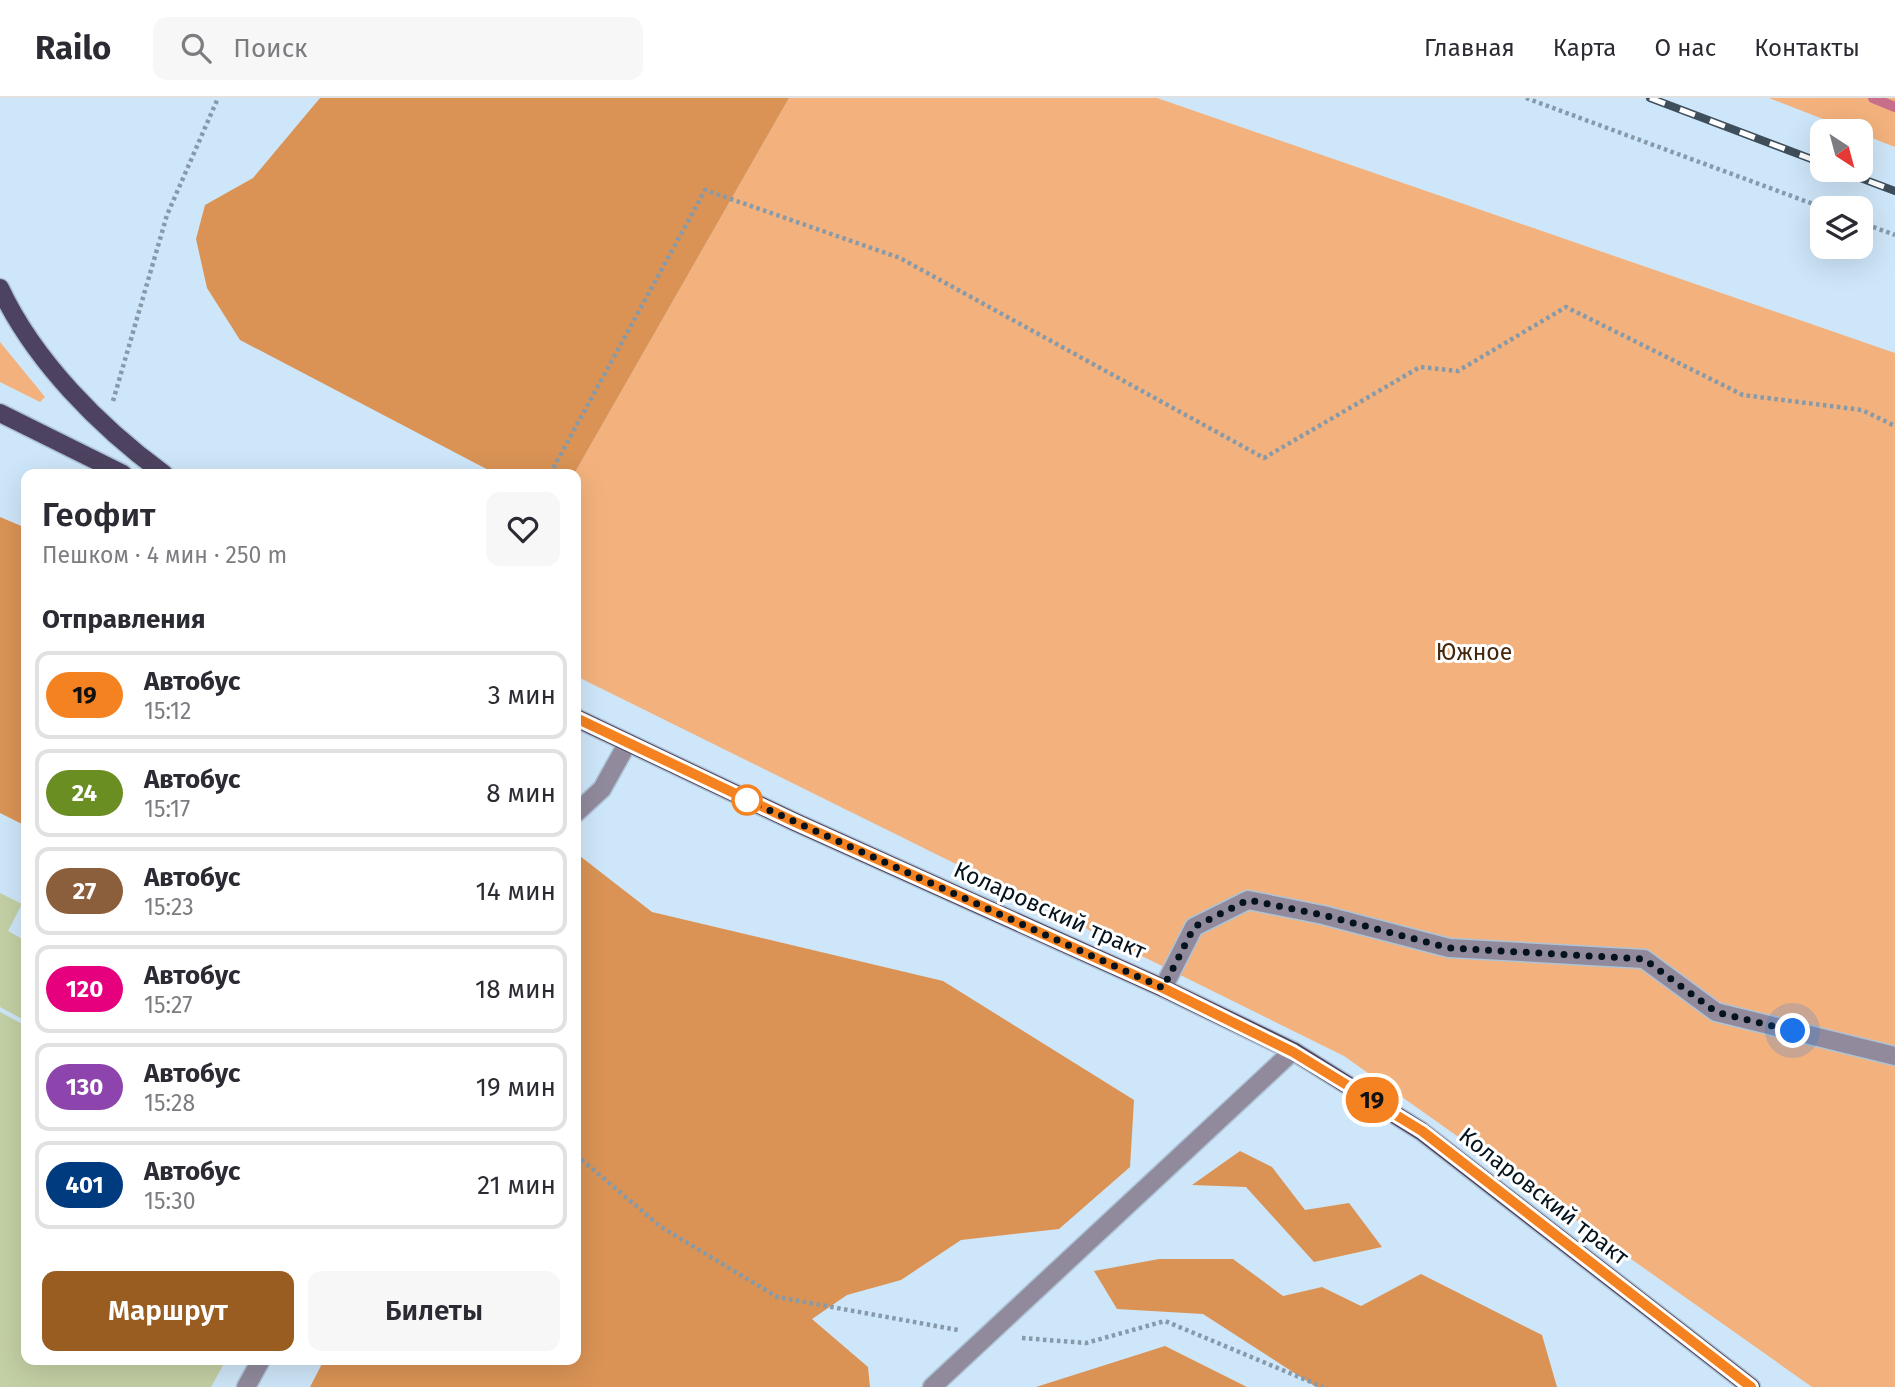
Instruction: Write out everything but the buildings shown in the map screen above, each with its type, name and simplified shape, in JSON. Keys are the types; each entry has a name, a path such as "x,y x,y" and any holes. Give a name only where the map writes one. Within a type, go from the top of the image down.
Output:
{"main road":[{"path":"0,288 36,346 107,425 134,452 157,469"},
{"path":"0,413 113,469"},
{"name":"Коларовский тракт","path":"581,721 627,744 1163,988 1293,1052 1422,1131 1751,1387"}],"lane":[{"path":"581,808 602,789 627,744"},
{"path":"1163,988 1194,927 1248,900 1323,915 1449,948 1644,959 1716,1012 1895,1056"},
{"path":"932,1387 1293,1052"},
{"path":"246,1387 258,1365"}],"path":[{"path":"107,425 167,215 218,98"},
{"path":"1526,98 1810,203"},
{"path":"553,469 705,190 900,258 1264,458 1420,367 1458,371 1566,307 1743,395 1862,410 1895,426"},
{"path":"1873,226 1895,234"},
{"path":"581,1159 661,1227 777,1297 988,1335 1086,1343 1165,1321 1323,1387"}],"green space":[{"name":"Южное","path":"789,98 1157,98 1895,353 1895,1387 1812,1387 1344,1056 581,678 581,469 577,469"},
{"path":"1769,98 1895,98 1895,147 1873,138 1873,119 1823,119"},
{"path":"0,342 45,397 40,402 0,382"}],"shaded area":[{"path":"320,98 789,98 577,469 486,469 240,340 207,288 196,239 205,205 253,178"},
{"path":"0,517 21,526 21,824 0,813"},
{"path":"581,857 652,912 943,981 1134,1100 1130,1167 1059,1229 961,1240 901,1280 847,1295 812,1319 868,1367 870,1387 310,1387 321,1365 581,1365"},
{"path":"1240,1151 1272,1167 1305,1210 1349,1203 1382,1247 1314,1262 1246,1187 1192,1185"},
{"path":"1159,1259 1233,1259 1283,1296 1322,1287 1361,1306 1421,1274 1542,1335 1557,1387 1316,1387 1203,1314 1117,1309 1094,1271"},
{"path":"1165,1346 1247,1387 1036,1387"}],"waterway":[{"path":"1873,98 1895,107"}],"railway":[{"path":"1650,98 1810,158"},
{"path":"1871,182 1895,191"}],"bus line":[{"name":"19","path":"581,721 795,822 1163,988 1293,1052 1422,1131 1751,1387"}],"route":[{"path":"747,800 1163,988 1194,927 1248,900 1323,915 1449,948 1644,959 1716,1012 1793,1031"}]}
